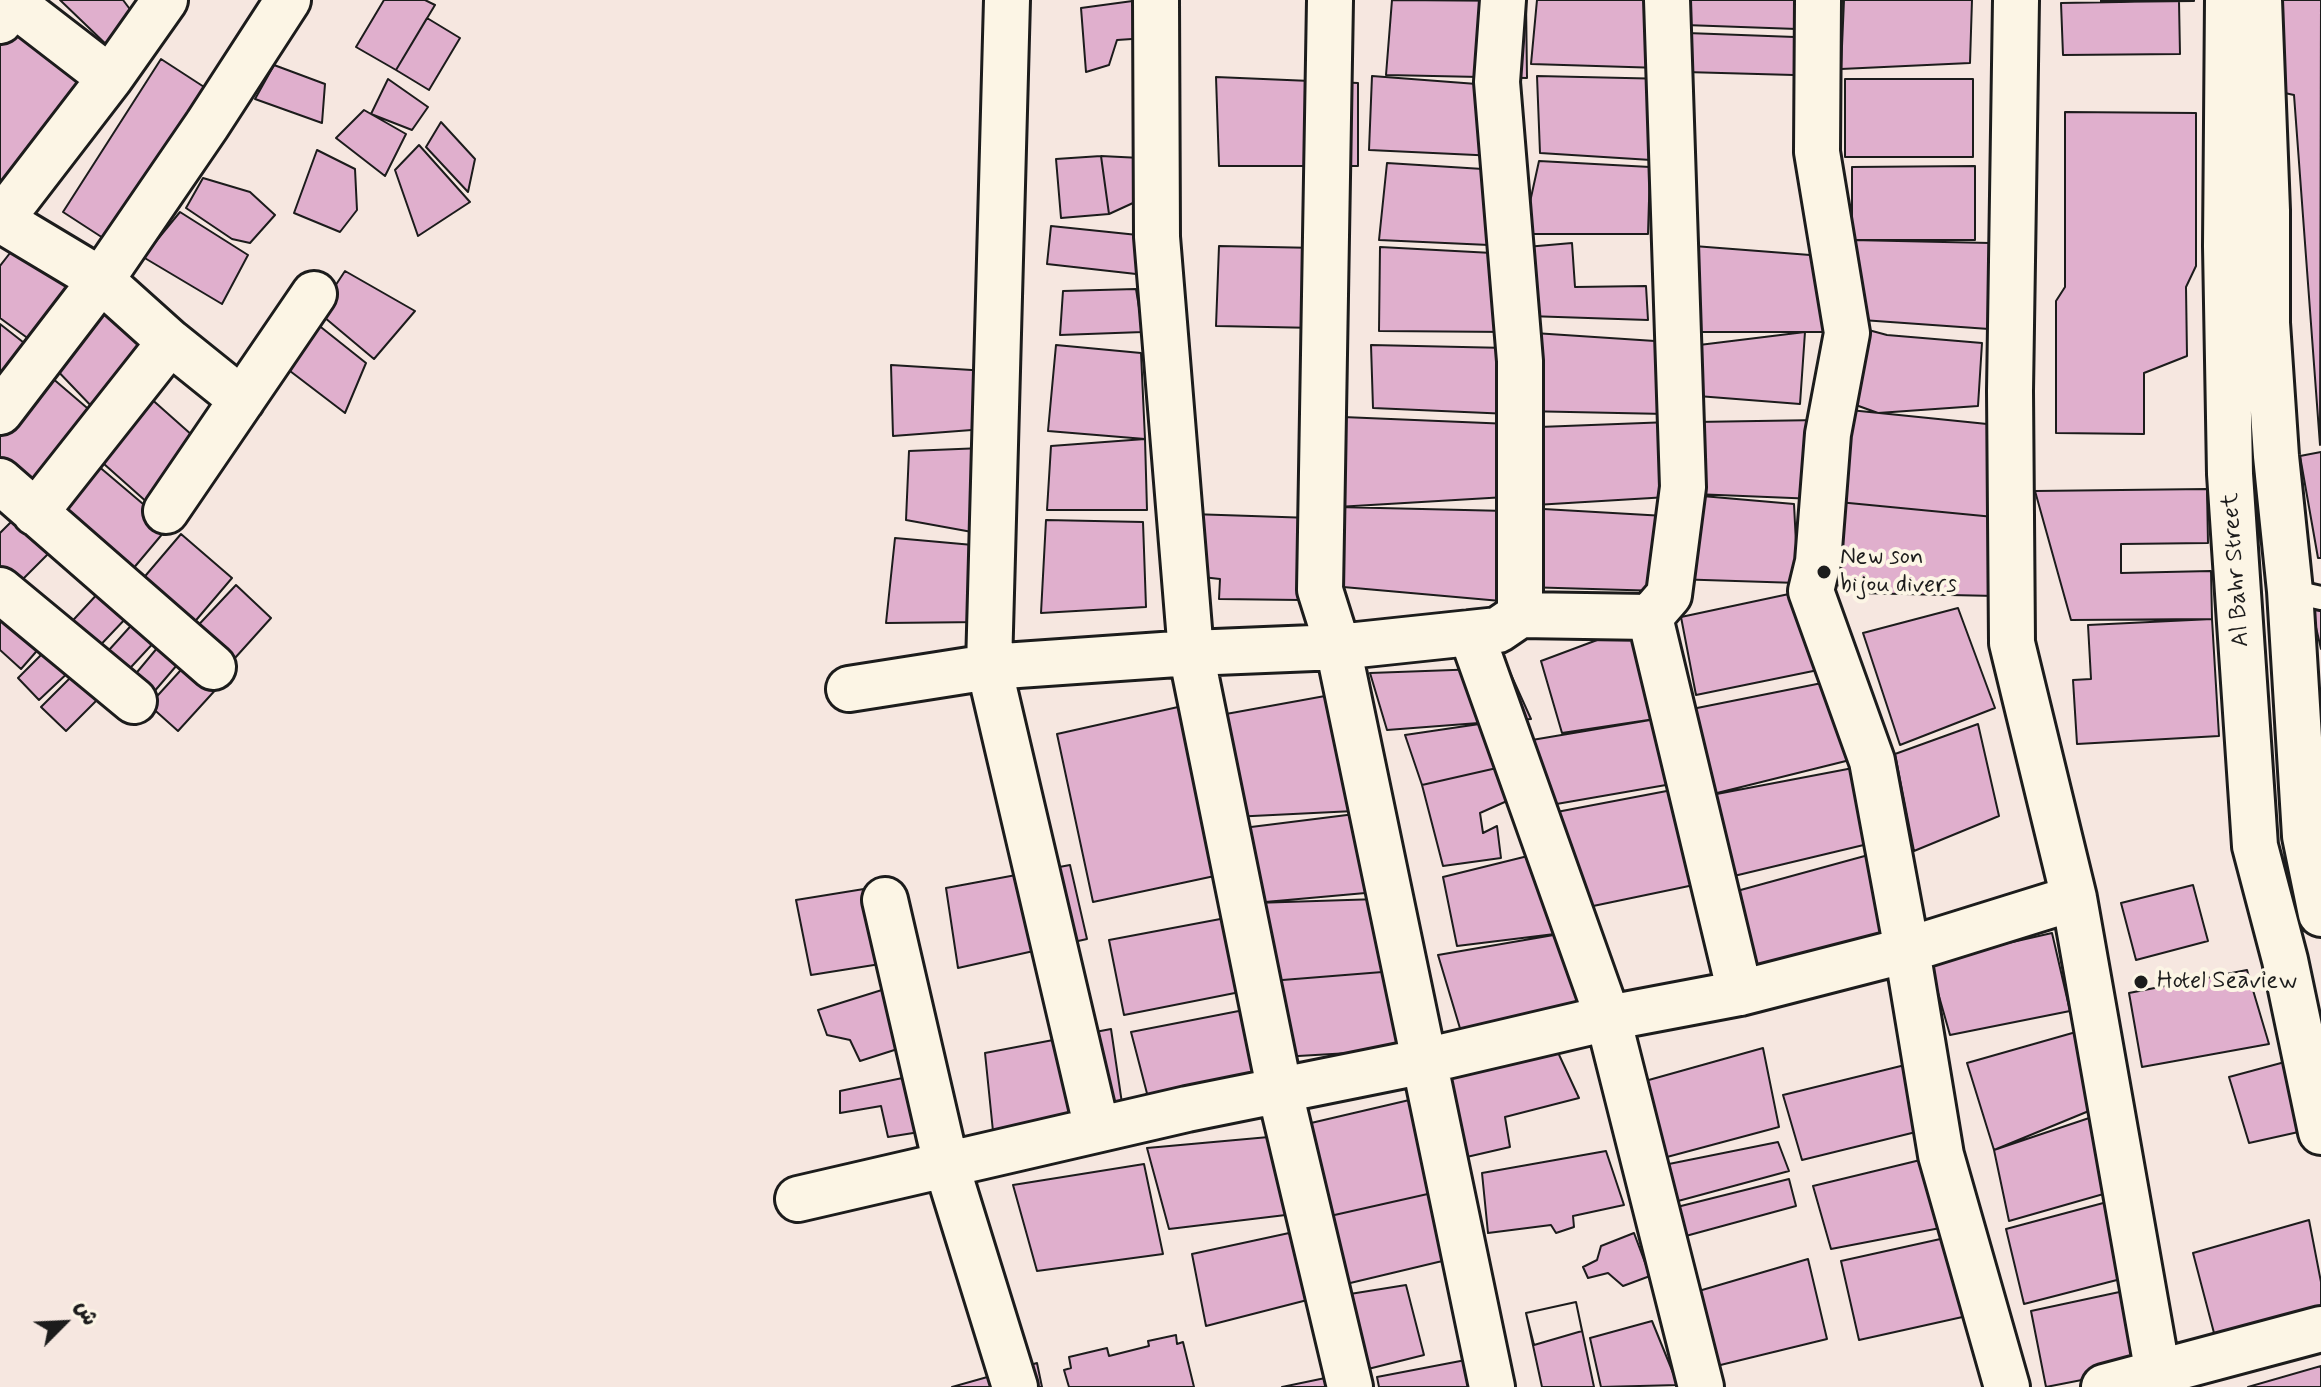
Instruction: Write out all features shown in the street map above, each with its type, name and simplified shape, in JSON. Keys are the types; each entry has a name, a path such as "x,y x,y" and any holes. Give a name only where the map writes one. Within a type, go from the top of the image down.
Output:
{"street":[{"path":"165,0 110,78 0,221 101,280 170,342 242,400"},
{"path":"0,412 101,280 288,0"},
{"path":"1007,0 989,667 1097,1129"},
{"path":"1156,0 1157,237 1191,653 1280,1092 1350,1387"},
{"path":"1330,0 1320,590 1338,647 1492,1387"},
{"path":"1503,0 1497,82 1520,361 1520,615"},
{"path":"1650,617 1669,595 1683,487 1667,0"},
{"path":"1818,0 1817,152 1847,333 1828,434 1818,562 1811,591 1872,761 1941,1155 2007,1387"},
{"path":"2016,0 2010,391 2012,643 2074,898 2179,1376"},
{"name":"Al Bahr Street","path":"2228,0 2226,246 2230,474 2255,846 2285,960 2321,1132"},
{"name":"Al Bahr Street","path":"2259,0 2267,210 2267,323 2276,456 2305,594 2305,836 2321,914"},
{"path":"0,21 10,8 18,7 110,78"},
{"path":"166,511 314,294"},
{"path":"35,513 170,342"},
{"path":"0,481 213,667"},
{"path":"0,590 134,701"},
{"path":"849,689 989,667 1191,653 1338,647 1471,633 1498,630 1520,615 1650,617"},
{"path":"1650,617 1740,993"},
{"path":"1471,633 1608,1018 1701,1387"},
{"path":"798,1199 1187,1109 1425,1061 1608,1018 1740,993 1907,950 2074,898"},
{"path":"885,900 946,1164 1015,1387"},
{"path":"2104,1387 2179,1376 2321,1329"}],"building":[{"path":"60,0 123,0 135,16 111,49"},
{"path":"384,0 425,0 435,5 396,70 356,47"},
{"path":"1140,0 1147,38 1117,40 1109,65 1086,72 1081,8"},
{"path":"1392,0 1526,1 1527,78 1386,75"},
{"path":"1537,0 1659,0 1661,68 1531,64"},
{"path":"1686,0 1798,0 1797,29 1685,25"},
{"path":"1844,0 1972,0 1970,63 1841,69"},
{"path":"2194,0 2194,1 2101,2"},
{"path":"2273,0 2321,0 2320,445 2294,95 2280,92"},
{"path":"2179,1 2180,54 2063,55 2061,3"},
{"path":"15,13 100,81 11,193 0,185 0,32"},
{"path":"427,18 460,38 429,90 396,70"},
{"path":"1687,33 1795,37 1794,75 1685,72"},
{"path":"161,59 218,96 120,249 63,212"},
{"path":"274,65 325,84 322,123 255,99"},
{"path":"1372,76 1503,86 1497,156 1369,150"},
{"path":"1537,76 1670,79 1667,161 1540,153"},
{"path":"1216,77 1358,83 1358,166 1219,166"},
{"path":"388,79 428,107 412,130 371,114"},
{"path":"1845,79 1973,79 1973,157 1845,157"},
{"path":"364,110 406,134 385,176 336,138"},
{"path":"2065,112 2196,113 2196,266 2186,287 2187,356 2144,373 2144,434 2056,433 2056,301 2065,287"},
{"path":"441,122 475,159 468,192 426,147"},
{"path":"419,145 470,202 418,236 395,170"},
{"path":"317,150 355,169 357,210 340,232 294,213"},
{"path":"1101,156 1141,158 1133,203 1109,214"},
{"path":"1101,156 1109,214 1061,218 1056,159"},
{"path":"1539,161 1650,167 1648,234 1523,234"},
{"path":"1387,163 1515,171 1511,246 1379,240"},
{"path":"1975,166 1975,240 1852,240 1852,167"},
{"path":"203,178 250,192 275,215 250,243 232,239 186,208"},
{"path":"180,212 248,255 222,304 143,257"},
{"path":"1051,226 1157,237 1145,275 1047,264"},
{"path":"1852,240 1990,243 1989,329 1862,320"},
{"path":"1572,243 1575,287 1646,286 1648,320 1528,316 1526,247"},
{"path":"17,244 74,289 33,342 0,318 0,266"},
{"path":"1668,244 1836,257 1835,332 1664,332"},
{"path":"1219,246 1318,248 1318,328 1216,326"},
{"path":"1380,247 1511,254 1509,332 1379,331"},
{"path":"345,271 415,311 374,359 318,312"},
{"path":"1136,289 1143,332 1060,335 1063,291"},
{"path":"102,290 162,343 96,411 51,364"},
{"path":"0,324 28,346 0,382"},
{"path":"317,324 366,363 345,413 290,371"},
{"path":"1850,325 1887,335 1982,343 1978,406 1878,413 1828,395"},
{"path":"1519,332 1670,342 1666,414 1522,411"},
{"path":"1805,332 1800,404 1685,395 1691,346"},
{"path":"1056,345 1141,353 1145,439 1048,431"},
{"path":"1371,345 1508,348 1510,414 1373,408"},
{"path":"891,365 988,371 985,429 893,436"},
{"path":"44,371 93,413 26,491 0,468 0,422"},
{"path":"148,396 202,444 149,504 95,456"},
{"path":"1840,409 1997,425 1994,517 1828,501"},
{"path":"1343,417 1510,424 1506,497 1337,507"},
{"path":"1820,420 1816,499 1694,494 1695,422"},
{"path":"1670,422 1668,497 1535,505 1539,427"},
{"path":"1145,439 1147,510 1047,510 1051,446"},
{"path":"983,448 983,534 906,520 909,451"},
{"path":"2321,452 2321,558 2318,558 2300,456"},
{"path":"90,459 169,526 127,576 48,508"},
{"path":"2207,489 2208,543 2121,544 2121,573 2211,571 2212,619 2071,620 2035,491"},
{"path":"1679,494 1794,504 1798,583 1673,579"},
{"path":"1828,501 1994,517 1996,596 1857,593 1816,576"},
{"path":"1337,507 1507,511 1512,602 1332,586"},
{"path":"1526,508 1665,516 1661,591 1524,587"},
{"path":"1191,514 1312,518 1320,590 1300,600 1219,599 1220,579 1202,577"},
{"path":"17,516 52,550 9,593 0,584 0,533"},
{"path":"1046,520 1143,522 1146,607 1041,613"},
{"path":"181,534 232,578 186,632 135,588"},
{"path":"895,538 973,545 982,622 886,623"},
{"path":"236,585 271,618 226,668 190,634"},
{"path":"101,590 128,616 91,655 64,630"},
{"path":"1803,591 1823,669 1696,695 1681,617"},
{"path":"0,593 49,637 21,669 0,650"},
{"path":"1958,608 1995,708 1900,745 1863,633"},
{"path":"2321,609 2321,649 2312,610"},
{"path":"137,619 158,638 120,679 100,660"},
{"path":"2212,619 2219,736 2077,744 2073,680 2091,679 2088,625"},
{"path":"1640,624 1668,717 1562,733 1541,661"},
{"path":"163,641 183,658 147,700 128,683"},
{"path":"51,645 73,668 39,700 18,678"},
{"path":"190,660 219,686 178,731 149,705"},
{"path":"1508,668 1531,719 1387,730 1370,673"},
{"path":"76,672 101,696 66,731 41,707"},
{"path":"1827,682 1850,760 1701,797 1682,711"},
{"path":"1358,690 1395,809 1232,817 1215,716"},
{"path":"1187,705 1224,874 1093,902 1057,734"},
{"path":"1668,717 1689,781 1545,806 1532,740"},
{"path":"1493,722 1510,765 1422,785 1405,735"},
{"path":"1978,724 1999,816 1914,851 1895,754"},
{"path":"1510,765 1507,801 1480,813 1483,833 1497,826 1501,858 1443,866 1422,785"},
{"path":"1853,768 1872,843 1713,881 1701,797"},
{"path":"1672,790 1713,881 1574,910 1541,815"},
{"path":"1395,809 1410,889 1254,903 1243,828"},
{"path":"1540,853 1571,932 1457,946 1443,877"},
{"path":"1872,854 1896,938 1745,982 1726,894"},
{"path":"1070,865 1087,939 958,968 946,888"},
{"path":"901,883 918,958 811,975 796,900"},
{"path":"2193,885 2208,941 2136,960 2121,903"},
{"path":"1410,898 1420,969 1270,981 1254,903"},
{"path":"1231,917 1245,991 1124,1015 1109,940"},
{"path":"1571,932 1590,1009 1465,1045 1438,955"},
{"path":"2052,933 2070,1011 1950,1035 1929,961"},
{"path":"1420,969 1435,1048 1281,1057 1270,981"},
{"path":"2247,970 2269,1044 2142,1067 2129,993"},
{"path":"917,979 932,1038 860,1061 850,1040 827,1035 818,1010"},
{"path":"1249,1009 1264,1079 1150,1105 1131,1032"},
{"path":"1111,1029 1123,1110 994,1141 985,1053"},
{"path":"2083,1030 2101,1106 1994,1150 1967,1063"},
{"path":"1555,1046 1579,1098 1505,1117 1510,1147 1458,1159 1438,1069"},
{"path":"1763,1048 1779,1127 1652,1161 1638,1083"},
{"path":"2296,1059 2312,1129 2249,1143 2229,1077"},
{"path":"1905,1065 1920,1131 1802,1160 1783,1095"},
{"path":"941,1070 951,1127 888,1137 881,1106 840,1113 840,1091"},
{"path":"1418,1098 1441,1191 1330,1216 1311,1123"},
{"path":"2104,1113 2121,1189 2009,1221 1994,1150"},
{"path":"1280,1136 1294,1214 1169,1229 1147,1148"},
{"path":"1778,1142 1789,1171 1667,1204 1654,1167"},
{"path":"1606,1151 1624,1205 1573,1216 1574,1227 1556,1233 1551,1225 1488,1233 1482,1173"},
{"path":"1941,1155 1961,1224 1831,1249 1813,1186"},
{"path":"1144,1164 1163,1254 1037,1271 1013,1185"},
{"path":"1789,1179 1796,1206 1671,1240 1665,1210"},
{"path":"1441,1191 1455,1258 1346,1284 1330,1216"},
{"path":"2122,1198 2144,1273 2024,1304 2006,1229"},
{"path":"2309,1220 2321,1282 2321,1323 2219,1352 2193,1253"},
{"path":"1303,1230 1319,1297 1206,1326 1192,1254"},
{"path":"1634,1233 1650,1276 1623,1286 1608,1273 1588,1278 1583,1267 1597,1260 1601,1246"},
{"path":"1963,1234 1985,1312 1859,1340 1841,1261"},
{"path":"1808,1259 1827,1339 1700,1370 1685,1295"},
{"path":"1406,1285 1424,1355 1368,1369 1350,1294"},
{"path":"2152,1285 2174,1362 2046,1387 2031,1311"},
{"path":"1576,1302 1582,1331 1534,1345 1526,1313"},
{"path":"1576,1302 1594,1387 1542,1387 1526,1313"},
{"path":"1652,1321 1678,1385 1601,1387 1590,1338"},
{"path":"1176,1335 1177,1344 1183,1342 1194,1387 1069,1387 1064,1370 1071,1368 1069,1357 1107,1348 1109,1356 1149,1346 1148,1341"},
{"path":"1497,1354 1505,1387 1379,1387 1377,1377"},
{"path":"1037,1363 1042,1387 952,1387"},
{"path":"2321,1366 2321,1387 2248,1387"},
{"path":"1330,1377 1332,1387 1282,1387"}],"place":[{"name":"New son bijou divers","path":"1824,572"},
{"name":"Hotel Seaview","path":"2141,982"}]}
